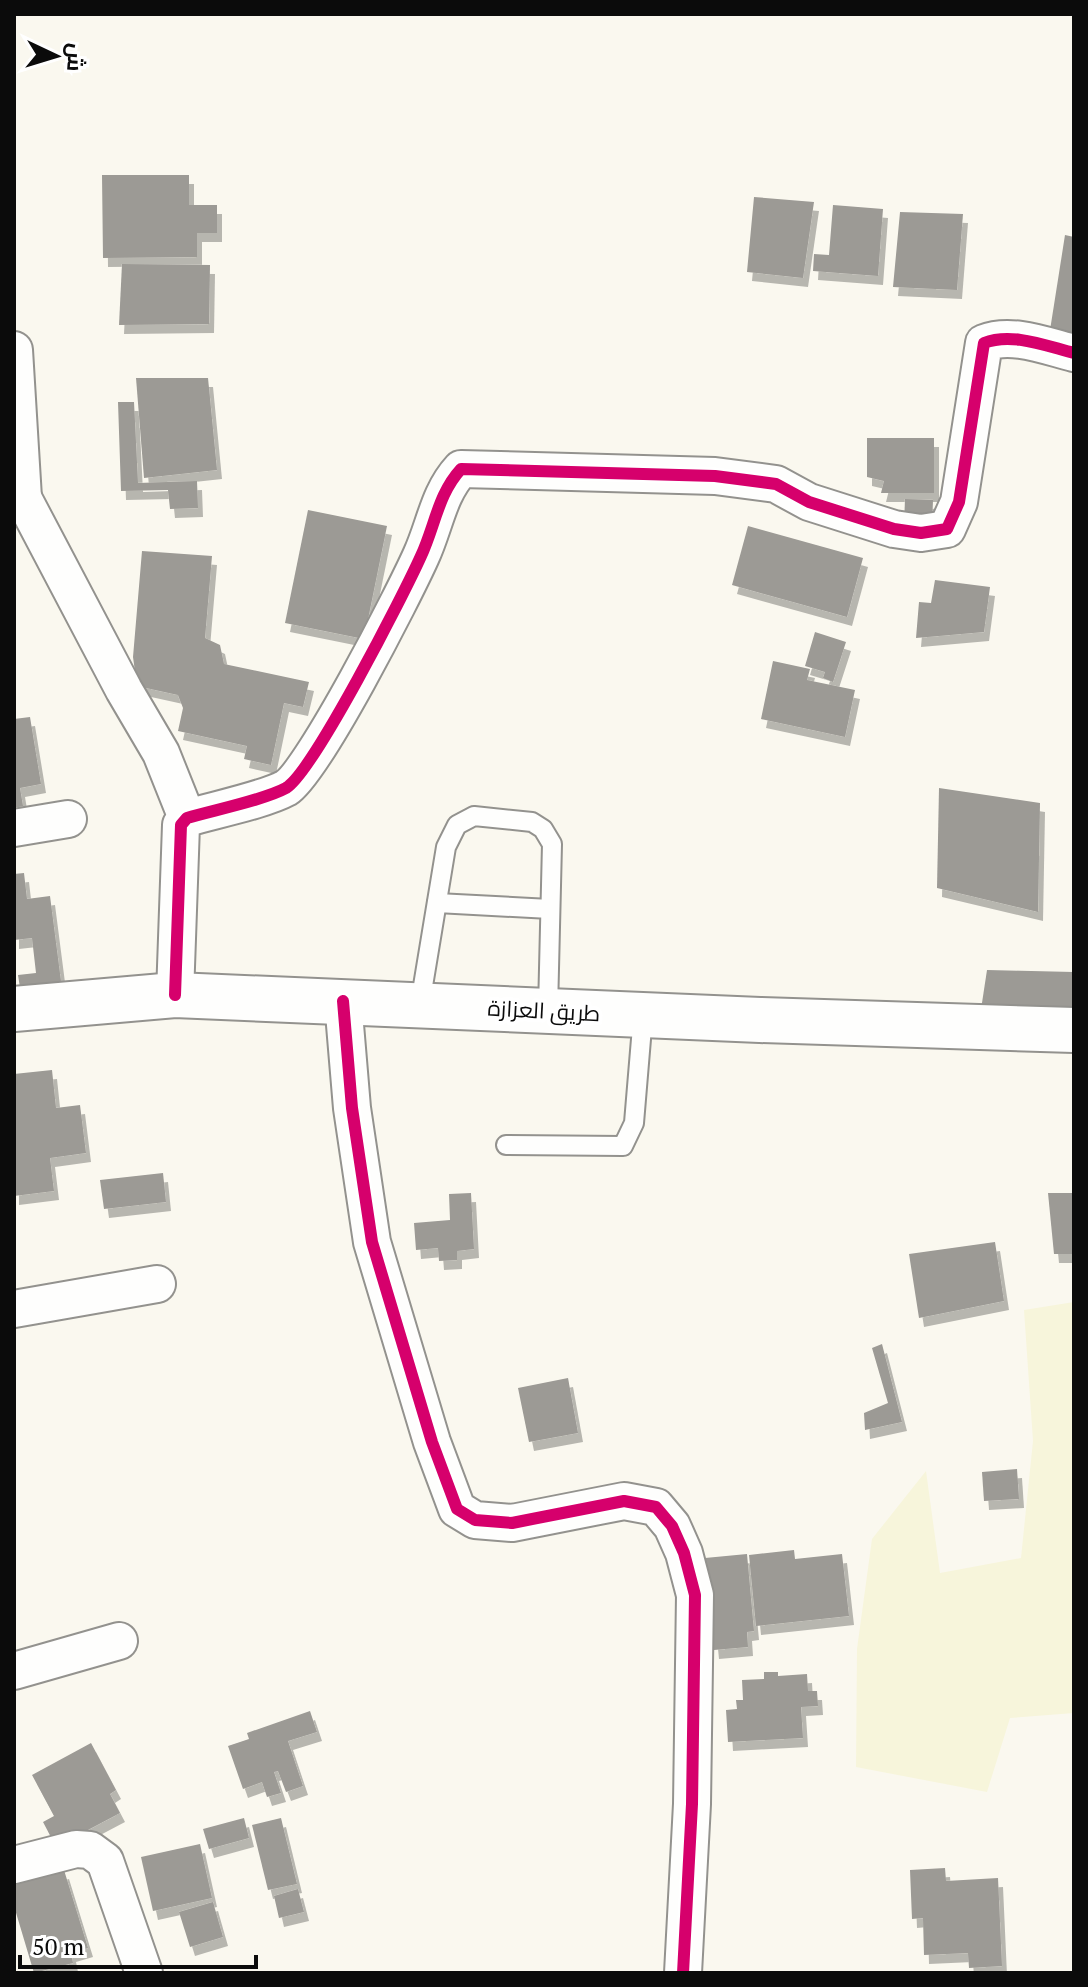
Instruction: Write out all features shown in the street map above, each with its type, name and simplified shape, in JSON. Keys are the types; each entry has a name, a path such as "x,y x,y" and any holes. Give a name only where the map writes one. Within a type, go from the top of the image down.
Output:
{"street":[{"path":"175,995 181,825 187,818 273,793 296,781 346,699 422,555 447,484 461,469 715,476 776,484 809,502 894,529 921,533 947,529 959,502 984,343 995,338 1012,339 1074,353"},
{"path":"14,350 19,499 161,753 187,818"},
{"path":"14,828 68,819"},
{"name":"طريق العزازة","path":"14,1009 175,995 1074,1030"},
{"path":"343,1001 352,1108 372,1242 432,1442 457,1509 475,1520 512,1523 624,1501 656,1507 672,1526 684,1553 695,1595 692,1804 683,1973"},
{"path":"14,1309 157,1284"},
{"path":"14,1671 119,1641"},
{"path":"14,1865 76,1849 90,1850 105,1861 144,1973"}],"lane":[{"path":"420,1004 446,847 457,825 474,816 532,822 543,829 552,844 548,1010"},
{"path":"437,903 550,909"},
{"path":"506,1145 623,1146 634,1123 643,1015"}],"shaded area":[{"path":"1074,1302 1074,1713 1010,1718 987,1792 856,1767 857,1649 872,1539 926,1471 940,1573 1021,1558 1033,1441 1024,1310"}],"building":[{"path":"102,175 189,175 189,205 217,205 217,233 197,233 197,257 103,258"},
{"path":"754,197 814,202 803,278 747,272"},
{"path":"833,205 883,209 878,276 813,271 814,254 829,255"},
{"path":"900,212 963,214 957,290 893,287"},
{"path":"1065,235 1074,237 1074,343 1048,343"},
{"path":"122,264 210,265 209,324 119,325"},
{"path":"136,378 208,378 217,470 144,478"},
{"path":"118,402 134,402 138,483 197,481 198,508 170,509 168,490 121,491"},
{"path":"867,438 934,438 934,493 881,493 884,481 867,477"},
{"path":"905,499 933,500 932,526 904,525"},
{"path":"308,510 387,526 364,639 285,623"},
{"path":"748,526 863,558 847,617 732,585"},
{"path":"142,551 212,556 205,638 220,645 224,664 309,682 303,707 284,703 271,765 244,759 247,746 178,731 183,708 178,695 137,686 133,657"},
{"path":"935,580 990,587 984,632 916,638 919,602 931,603"},
{"path":"815,632 846,642 833,682 823,678 825,672 805,666"},
{"path":"773,661 810,669 807,680 855,690 845,737 761,719"},
{"path":"30,717 41,784 20,788 23,806 14,808 14,719"},
{"path":"939,788 1040,803 1038,912 937,888"},
{"path":"24,873 27,899 50,896 62,989 21,994 18,975 36,973 32,938 14,940 14,874"},
{"path":"987,970 1074,972 1074,1019 980,1016"},
{"path":"52,1070 56,1108 80,1105 86,1153 50,1158 54,1191 14,1196 14,1074"},
{"path":"163,1173 166,1202 104,1209 100,1180"},
{"path":"471,1193 474,1249 457,1251 457,1260 439,1261 438,1248 416,1250 414,1223 450,1220 449,1194"},
{"path":"1048,1193 1074,1193 1074,1254 1054,1254"},
{"path":"995,1242 1004,1301 919,1318 909,1254"},
{"path":"882,1344 902,1422 865,1430 864,1413 888,1403 872,1348"},
{"path":"568,1378 578,1433 529,1442 518,1388"},
{"path":"1017,1469 1019,1499 984,1501 982,1472"},
{"path":"794,1550 795,1559 842,1554 849,1616 756,1626 749,1555"},
{"path":"747,1554 754,1631 747,1632 748,1647 714,1650 705,1558"},
{"path":"764,1672 778,1672 778,1676 807,1674 808,1691 817,1691 818,1706 801,1707 803,1738 728,1742 726,1710 737,1709 736,1700 743,1700 742,1680 764,1679"},
{"path":"310,1711 317,1732 288,1741 303,1786 286,1792 278,1771 274,1772 281,1793 267,1797 262,1782 243,1789 228,1746 249,1739 247,1733"},
{"path":"91,1743 116,1790 110,1794 120,1813 65,1842 53,1841 43,1822 54,1816 32,1775"},
{"path":"244,1818 249,1838 209,1849 203,1829"},
{"path":"281,1818 297,1884 268,1890 252,1825"},
{"path":"200,1844 212,1898 153,1911 141,1857"},
{"path":"945,1868 946,1881 998,1878 1002,1966 969,1968 968,1953 924,1955 923,1918 912,1919 910,1870"},
{"path":"64,1870 88,1948 71,1953 73,1963 34,1973 14,1906 14,1885"},
{"path":"298,1889 304,1912 279,1918 274,1896"},
{"path":"213,1902 223,1937 190,1947 179,1912"}],"cycle path":[{"path":"175,995 181,825 187,818 277,792 299,775 336,718 378,642 426,545 447,489 461,469 715,476 776,484 809,502 894,529 921,533 947,529 959,502 984,343 1017,339 1074,353"},
{"path":"343,1001 352,1108 372,1242 432,1442 457,1509 475,1520 512,1523 624,1501 656,1507 672,1526 684,1553 695,1595 692,1804 683,1973"}]}
